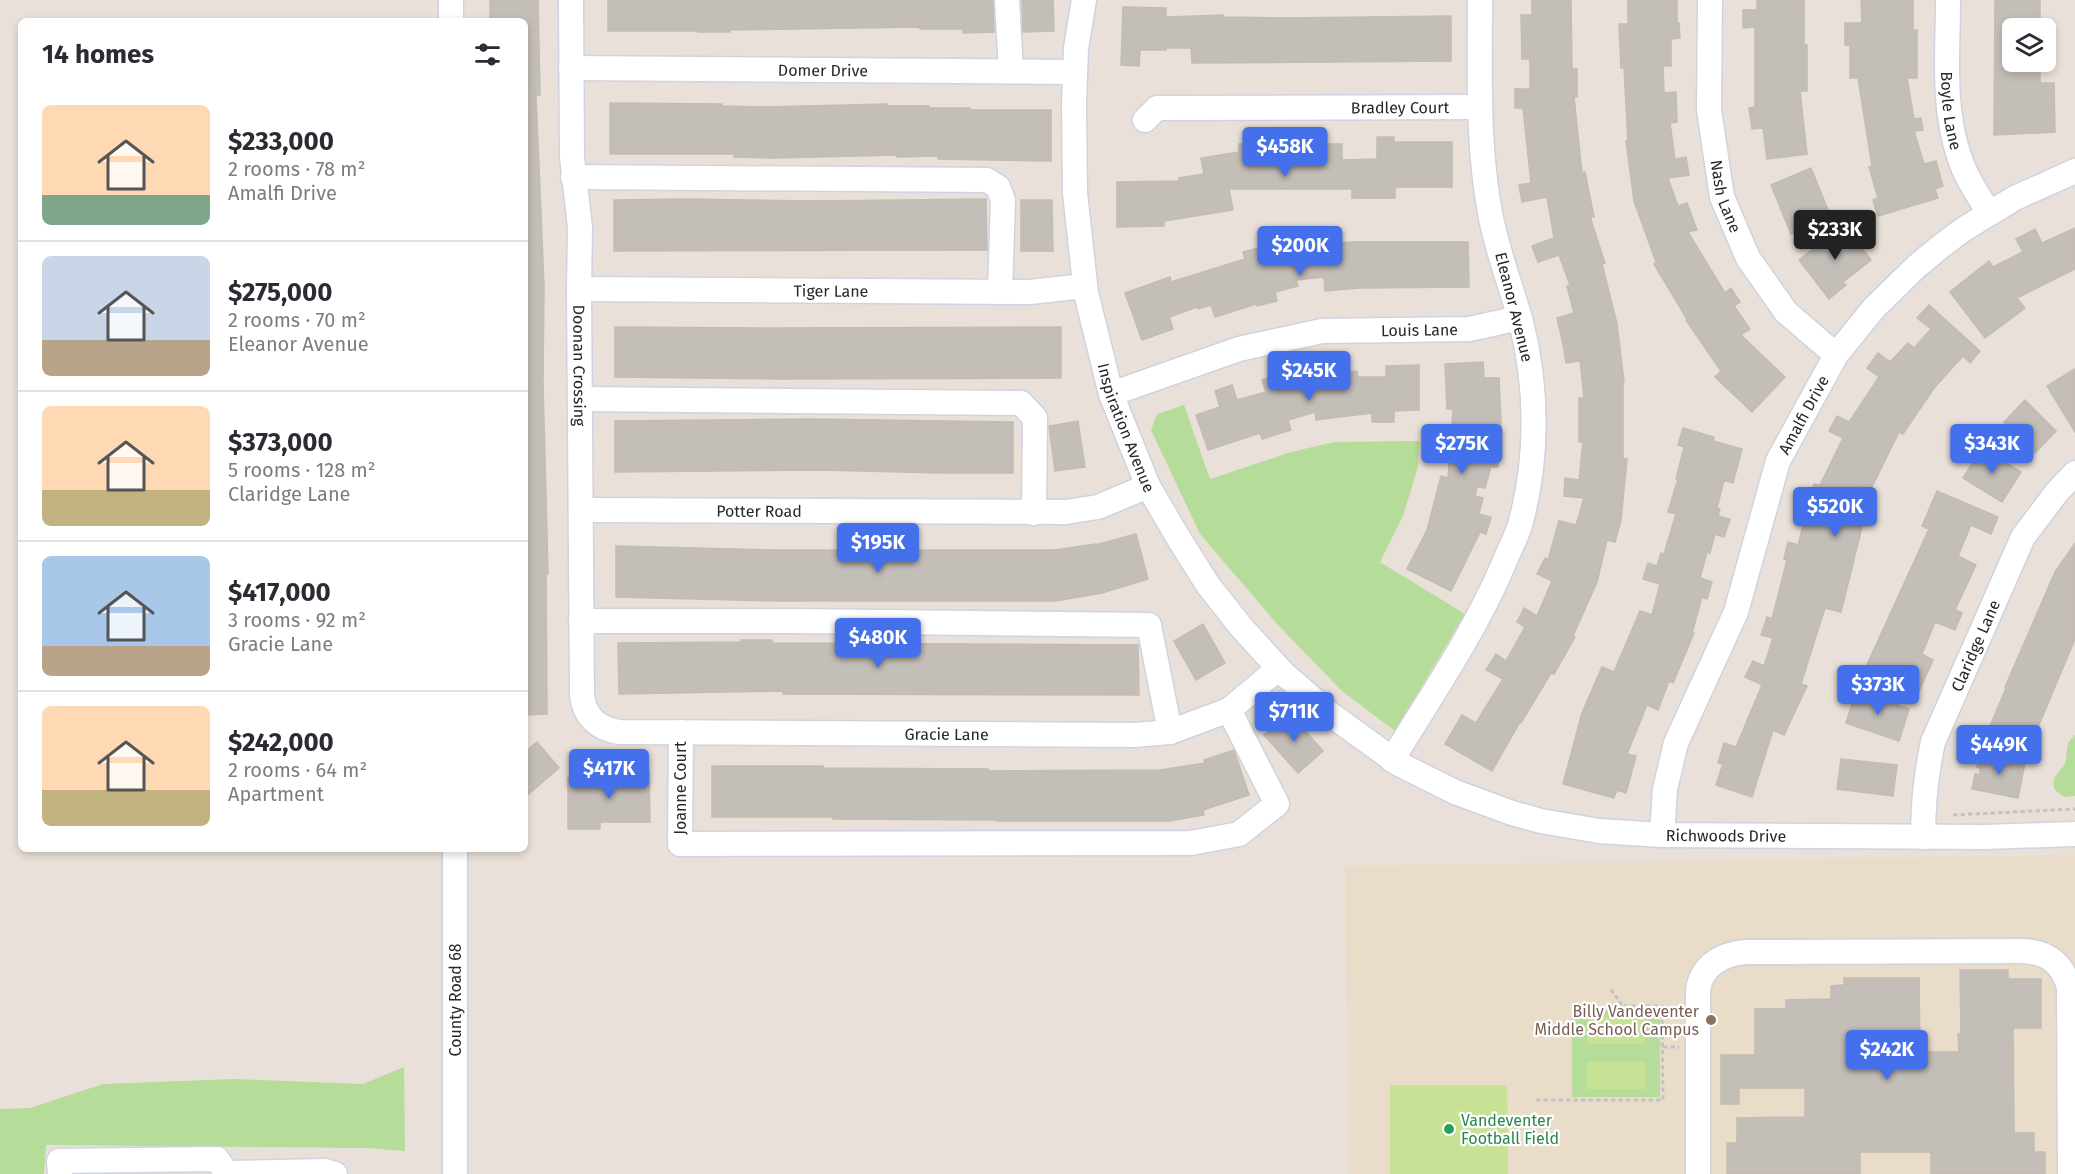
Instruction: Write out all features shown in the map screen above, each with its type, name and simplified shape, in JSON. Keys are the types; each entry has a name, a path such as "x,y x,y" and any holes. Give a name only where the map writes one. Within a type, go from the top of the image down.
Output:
{"street":[{"path":"451,0 451,18"},
{"name":"Doonan Crossing","path":"571,0 573,177 580,228 583,702 588,715 598,725"},
{"path":"1006,0 1011,71"},
{"name":"Inspiration Avenue","path":"1084,0 1076,48 1075,72 1075,193 1084,286 1111,394 1148,486 1208,585 1278,669 1330,714 1392,760"},
{"name":"Eleanor Avenue","path":"1392,760 1488,601 1519,527 1530,480 1534,426 1530,374 1520,318 1504,270 1490,215 1482,160 1479,107 1480,0"},
{"name":"Nash Lane","path":"1710,0 1709,110 1722,197 1748,258 1786,312 1836,355"},
{"name":"Boyle Lane","path":"1948,0 1947,106 1959,156 1972,186 1989,213"},
{"name":"Domer Drive","path":"572,68 1075,72"},
{"name":"Bradley Court","path":"1145,120 1157,108 1479,107"},
{"name":"Amalfi Drive","path":"1662,835 1665,789 1676,743 1736,612 1778,461 1836,355 1874,308 1917,266 1948,241 1989,213 2042,185 2075,171"},
{"path":"573,177 987,180 998,187 1003,200 1000,292"},
{"name":"Tiger Lane","path":"579,289 1030,292 1084,286"},
{"name":"Louis Lane","path":"1111,394 1239,350 1322,331 1469,329 1520,318"},
{"path":"580,399 1021,403 1035,418 1034,513"},
{"name":"Claridge Lane","path":"1923,837 1926,771 1933,742 2023,537 2057,492 2075,473"},
{"name":"Potter Road","path":"580,510 1066,512 1098,507 1148,486"},
{"path":"581,621 1149,625 1170,732"},
{"name":"Gracie Lane","path":"598,725 619,732 1134,735 1170,732 1229,710 1278,669"},
{"name":"Joanne Court","path":"681,732 680,844 1191,843 1239,834 1277,804 1229,710"},
{"name":"Richwoods Drive","path":"1392,760 1455,792 1512,813 1589,830 1662,835 2022,837 2075,834"},
{"name":"County Road 68","path":"453,1166 455,852"},
{"path":"1698,1174 1698,990 1702,976 1714,962 1728,954 1746,952 2020,951 2036,952 2052,959 2063,972 2069,988 2070,1174"},
{"path":"60,1174 59,1161 217,1159 227,1174 325,1171 335,1174"}],"path":[{"path":"1953,815 2075,808"},
{"path":"1536,1100 1663,1100 1662,1006 1621,1006 1610,989"},
{"path":"1662,1047 1686,1047"}],"shaded area":[{"name":"Billy Vandeventer Middle School Campus","path":"2075,855 2075,1174 1349,1174 1345,866"}],"green space":[{"path":"1184,405 1210,479 1291,452 1334,442 1419,441 1418,467 1403,516 1380,562 1465,614 1395,731 1342,691 1278,625 1200,534 1151,430 1157,414"},
{"path":"2075,735 2075,796 2064,797 2055,790 2053,782 2066,761 2067,746"},
{"path":"1572,1009 1660,1009 1660,1097 1572,1097"},
{"path":"1587,1017 1645,1017 1645,1044 1587,1044"},
{"path":"1587,1062 1645,1062 1645,1089 1587,1089"},
{"path":"404,1067 405,1151 367,1148 46,1145 44,1174 0,1174 0,1109 30,1108 103,1084 234,1079 363,1084"},
{"name":"Vandeventer Football Field","path":"1390,1085 1507,1085 1508,1174 1390,1174"}],"building":[{"path":"490,0 538,0 540,95 536,95 544,286 543,382 548,574 546,575 547,714 528,715 528,18 490,18"},
{"path":"608,0 993,0 994,32 963,33 963,29 920,29 920,27 730,30 730,32 608,31"},
{"path":"1022,0 1053,0 1054,31 1023,32"},
{"path":"1532,0 1571,0 1572,69 1577,69 1577,97 1574,97 1582,173 1585,172 1594,217 1590,217 1605,263 1602,264 1617,324 1624,382 1623,459 1627,459 1621,520 1615,542 1607,540 1597,582 1573,636 1575,637 1554,674 1551,673 1520,722 1492,771 1445,744 1462,715 1476,723 1503,679 1486,670 1496,654 1506,661 1525,627 1517,622 1524,608 1537,616 1552,581 1537,574 1545,558 1548,560 1559,521 1576,525 1584,498 1564,496 1565,478 1579,480 1583,442 1579,442 1579,398 1584,398 1580,361 1566,363 1557,318 1574,313 1567,286 1570,285 1559,255 1538,262 1532,246 1554,238 1547,197 1522,202 1519,185 1531,183 1523,108 1515,108 1515,89 1530,89 1530,59 1522,59 1521,15 1532,15"},
{"path":"1628,0 1677,0 1677,23 1679,23 1680,38 1671,39 1671,66 1663,66 1664,93 1676,92 1677,122 1670,123 1675,159 1686,157 1689,175 1668,178 1678,206 1687,203 1697,230 1688,232 1725,293 1731,288 1740,302 1734,306 1750,329 1741,335 1785,377 1752,412 1715,377 1721,371 1686,320 1654,264 1656,262 1634,201 1626,141 1628,141 1624,68 1621,68 1619,24 1628,24"},
{"path":"1757,0 1804,0 1807,91 1800,91 1807,154 1767,159 1763,128 1752,129 1749,108 1755,107 1755,27 1743,28 1743,10 1757,10"},
{"path":"1861,0 1913,0 1913,30 1917,30 1917,78 1907,78 1914,119 1921,118 1923,130 1914,131 1924,164 1936,161 1943,186 1935,189 1938,198 1878,216 1873,200 1878,198 1869,167 1872,166 1858,78 1850,78 1850,45 1845,45 1845,23 1862,23"},
{"path":"1995,0 2040,0 2040,18 2002,18 2002,72 2040,72 2040,83 2054,83 2055,132 1994,135"},
{"path":"1123,7 1166,8 1166,17 1451,16 1451,61 1192,63 1191,48 1166,48 1166,50 1140,50 1139,66 1121,65"},
{"path":"610,103 722,104 722,106 765,107 887,104 887,106 970,108 970,110 1051,110 1051,161 938,159 938,156 897,157 897,155 774,158 734,157 734,154 610,154"},
{"path":"1377,137 1394,137 1394,142 1452,142 1452,187 1395,187 1395,198 1352,198 1352,189 1229,189 1233,210 1164,221 1164,226 1117,227 1117,182 1179,181 1179,178 1204,174 1201,158 1239,152 1239,144 1342,144 1342,160 1377,159"},
{"path":"1811,168 1831,217 1791,234 1771,185"},
{"path":"986,199 987,250 614,251 614,200 816,201"},
{"path":"1021,200 1052,200 1053,251 1021,251"},
{"path":"1844,225 1871,260 1843,282 1846,285 1829,299 1799,260"},
{"path":"2075,228 2075,269 2017,298 2025,308 1985,338 1950,292 1989,261 1993,267 2023,252 2016,239 2035,229 2042,243"},
{"path":"1286,241 1288,248 1352,242 1468,242 1469,287 1360,288 1325,291 1324,277 1296,280 1298,286 1275,292 1277,301 1257,306 1256,304 1215,317 1211,305 1198,309 1197,307 1169,317 1173,329 1142,340 1125,293 1170,277 1171,282 1245,259 1243,252"},
{"path":"1929,305 1980,351 1970,363 1963,356 1934,388 1903,434 1899,432 1870,491 1860,486 1851,520 1863,523 1841,612 1825,608 1801,684 1807,686 1784,735 1773,730 1752,797 1716,785 1723,764 1718,763 1724,743 1736,747 1762,685 1745,677 1753,661 1764,666 1773,638 1761,635 1767,617 1772,619 1787,560 1784,559 1788,542 1798,545 1814,484 1820,485 1843,438 1829,431 1837,416 1849,422 1879,377 1867,368 1878,353 1890,362 1908,343 1914,348 1931,329 1917,318"},
{"path":"615,327 1061,327 1061,378 615,377"},
{"path":"1483,362 1484,378 1499,378 1501,422 1498,467 1491,467 1485,488 1477,487 1475,496 1483,498 1479,514 1491,517 1486,534 1480,532 1451,591 1407,569 1427,530 1441,476 1448,478 1453,409 1447,409 1445,364"},
{"path":"1328,363 1329,374 1357,371 1358,377 1386,377 1386,366 1419,365 1419,410 1394,411 1394,422 1372,422 1372,413 1316,420 1315,412 1288,420 1291,430 1262,439 1260,433 1208,450 1196,415 1220,407 1215,391 1232,385 1237,400 1266,392 1262,380 1311,365"},
{"path":"2075,369 2075,432 2047,386"},
{"path":"2025,400 2056,431 2035,453 2004,422"},
{"path":"810,419 1013,422 1013,473 820,470 615,472 615,421"},
{"path":"1078,421 1085,467 1055,471 1049,426"},
{"path":"1683,428 1714,437 1713,441 1742,449 1733,483 1724,480 1717,508 1720,509 1718,516 1730,519 1724,537 1715,534 1710,553 1707,552 1700,578 1712,582 1707,599 1702,597 1692,633 1694,633 1673,683 1669,681 1658,710 1647,705 1627,754 1636,756 1626,793 1617,790 1614,798 1563,784 1582,713 1602,667 1614,672 1640,611 1652,615 1660,584 1643,579 1648,563 1657,566 1661,553 1664,554 1676,514 1668,512 1678,479 1676,479 1684,447 1678,445"},
{"path":"1982,448 2021,472 2002,502 1963,478"},
{"path":"1937,491 1998,517 1991,534 1971,525 1958,556 1976,565 1955,610 1962,613 1955,630 1935,622 1922,654 1933,660 1919,691 1866,667 1929,529 1922,526"},
{"path":"1136,534 1148,579 1102,593 1055,601 778,601 616,597 616,546 770,550 1055,550 1095,545"},
{"path":"2075,543 2075,639 2028,751 1987,733 2055,572"},
{"path":"1203,624 1225,663 1196,680 1174,641"},
{"path":"741,640 772,640 772,643 1138,645 1139,695 783,694 783,691 619,694 618,643 741,642"},
{"path":"1856,691 1909,709 1899,741 1846,723"},
{"path":"1289,713 1323,751 1298,773 1264,735"},
{"path":"537,742 559,768 528,794 528,750"},
{"path":"1234,750 1249,795 1203,810 1204,815 1169,821 712,817 712,766 823,766 823,768 988,769 988,771 1160,770 1205,763 1204,760"},
{"path":"1979,753 2025,763 2018,798 1972,789 1975,774 1979,775 1981,769 1977,767"},
{"path":"1841,759 1897,765 1893,796 1837,789"},
{"path":"649,771 650,822 600,822 600,829 568,829 568,778 618,778 618,772"},
{"path":"1960,970 2008,970 2008,979 2041,979 2041,1028 2013,1028 2014,1133 2034,1133 2034,1152 2045,1152 2045,1174 1931,1174 1931,1152 1860,1152 1860,1174 1727,1174 1727,1143 1737,1143 1737,1118 1805,1117 1805,1088 1739,1088 1739,1104 1721,1104 1721,1055 1755,1055 1755,1009 1786,1009 1786,1000 1831,999 1831,986 1844,985 1844,978 1919,978 1920,1052 1959,1052"}],"place":[{"name":"Billy Vandeventer Middle School Campus","path":"1711,1020"},
{"name":"Vandeventer Football Field","path":"1449,1129"}]}
